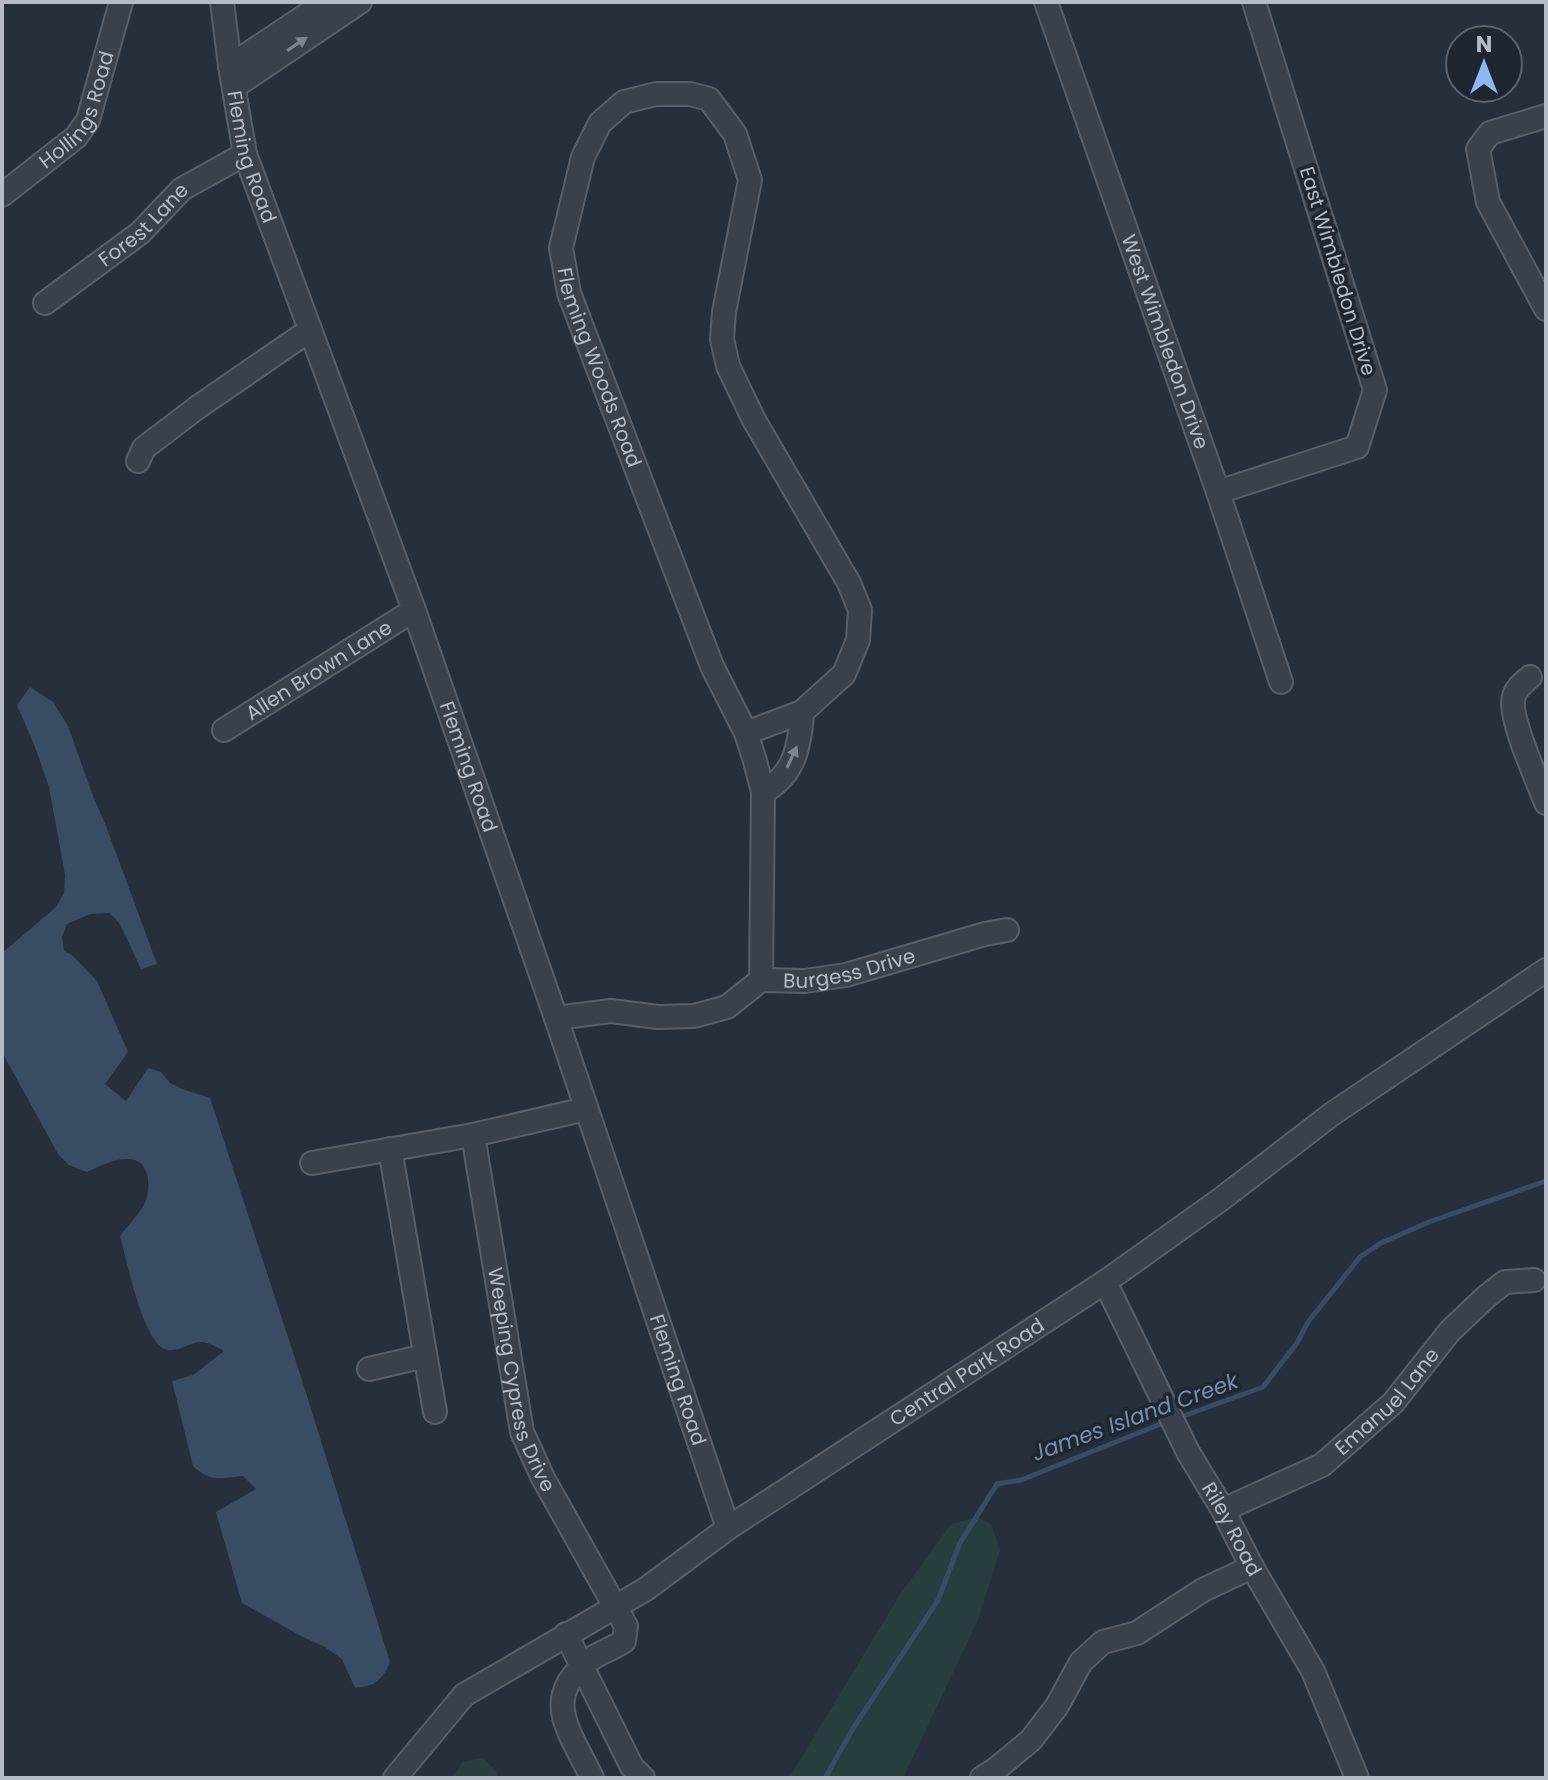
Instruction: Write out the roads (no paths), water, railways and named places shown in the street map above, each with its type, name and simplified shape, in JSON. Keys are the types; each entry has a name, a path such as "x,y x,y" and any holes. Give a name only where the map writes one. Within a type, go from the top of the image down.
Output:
{"street":[{"name":"Hollings Road","path":"2,195 76,137 88,120 121,2"},
{"name":"Fleming Road","path":"222,2 245,154 414,610 728,1528"},
{"path":"232,77 321,13 360,2"},
{"name":"West Wimbledon Drive","path":"1046,2 1218,492 1281,682"},
{"name":"East Wimbledon Drive","path":"1218,492 1357,447 1375,390 1254,2"},
{"name":"Fleming Woods Road","path":"746,733 802,712 844,674 858,640 860,610 849,583 754,420 728,366 722,339 724,312 750,180 735,134 709,99 690,94 656,94 624,102 600,123 583,157 561,248 569,293 712,666 746,733 763,792 761,980"},
{"path":"1546,116 1490,133 1478,149 1488,202 1546,309"},
{"name":"Forest Lane","path":"45,303 140,233 182,189 245,154"},
{"path":"138,461 144,448 310,330"},
{"name":"Allen Brown Lane","path":"224,730 414,610"},
{"path":"1530,677 1520,685 1513,698 1513,715 1546,803"},
{"path":"763,792 777,784 791,764 800,740 802,712"},
{"name":"Burgess Drive","path":"556,1018 611,1011 658,1017 694,1016 727,1007 761,980 805,981 846,975 1007,930"},
{"name":"Central Park Road","path":"395,1778 464,1695 646,1589 728,1528 1105,1282 1220,1200 1332,1114 1546,970"},
{"path":"312,1163 473,1135 586,1109"},
{"name":"Weeping Cypress Drive","path":"473,1135 522,1432 543,1478 626,1626 624,1641 583,1666"},
{"path":"390,1149 435,1412"},
{"name":"Emanuel Lane","path":"1223,1510 1322,1465 1393,1403 1450,1331 1487,1296 1505,1282 1534,1280"},
{"name":"Riley Road","path":"1105,1282 1188,1452 1313,1671 1357,1778"},
{"path":"369,1369 425,1356"},
{"path":"982,1778 1031,1740 1057,1706 1081,1662 1103,1642 1137,1633 1203,1590 1252,1567"},
{"path":"566,1634 632,1767 643,1778"},
{"path":"583,1666 568,1681 561,1699 563,1717 592,1778"}],"water":[{"path":"30,687 53,702 68,726 157,964 141,969 120,924 110,913 90,914 67,924 62,937 64,951 72,955 97,981 128,1052 105,1084 126,1101 148,1068 161,1072 170,1083 182,1089 210,1098 390,1662 381,1678 368,1686 355,1688 342,1659 325,1647 242,1603 216,1512 256,1489 243,1476 211,1477 193,1466 172,1381 193,1375 224,1351 204,1342 169,1350 157,1343 142,1316 120,1236 144,1205 148,1192 146,1170 137,1161 129,1159 113,1161 87,1172 69,1165 58,1154 2,1052 2,953 56,907 64,893 65,875 49,787 17,705"}],"waterway":[{"name":"James Island Creek","path":"1178,1418 1263,1387 1297,1343 1308,1322 1360,1257 1381,1243 1429,1222 1546,1181"},
{"name":"James Island Creek","path":"825,1778 854,1727 938,1600 960,1543 997,1484 1021,1480 1168,1421"}]}
